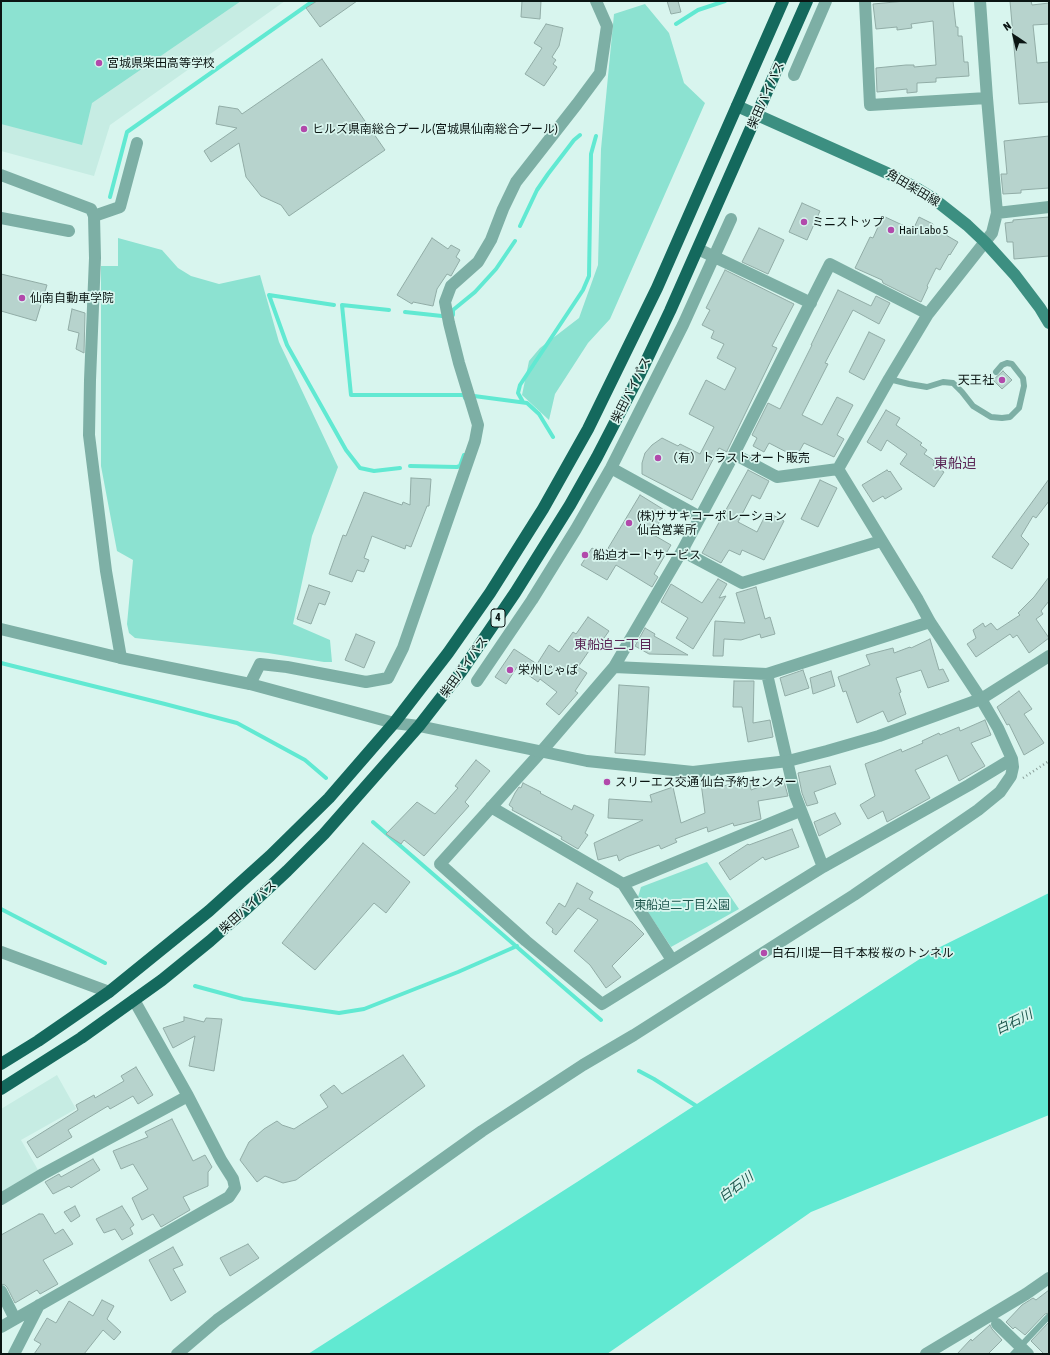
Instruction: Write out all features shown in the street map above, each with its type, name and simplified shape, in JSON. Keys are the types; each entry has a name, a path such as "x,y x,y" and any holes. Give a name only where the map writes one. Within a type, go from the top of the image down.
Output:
{"highway":[{"name":"柴田バイパス","path":"1,1064 38,1041 109,992 209,911 270,856 329,798 394,723 448,653 490,593 543,509 588,429 657,288 783,1"},
{"name":"柴田バイパス","path":"1,1089 82,1038 162,980 210,942 287,871 329,828 419,726 461,672 515,593 566,510 597,457 640,374 698,249 807,1"}],"main road":[{"name":"角田柴田線","path":"737,106 847,154 911,185 947,209 985,242 1016,275 1049,323"}],"street":[{"path":"250,684 260,664 287,667 366,682 388,678 404,648 476,442 478,425 450,329 445,302 451,286 478,262 491,240 503,209 516,182 600,73 607,26 596,1"},
{"path":"794,75 826,1"},
{"path":"865,1 870,104 986,98"},
{"path":"838,469 928,314 992,233 997,213 986,98 980,1"},
{"path":"94,216 120,207 137,143"},
{"path":"1,175 61,196 91,209 94,216 95,258 89,435 107,578 121,658"},
{"path":"997,213 1049,207"},
{"path":"1,218 69,231"},
{"path":"477,681 530,602 611,468 683,325 731,219"},
{"path":"698,249 811,303"},
{"path":"928,314 830,264 734,454 682,551 614,667 541,752 440,864 526,941 602,1004 823,867 969,785 1012,759"},
{"path":"734,454 777,478 838,469"},
{"path":"611,468 700,517"},
{"path":"177,1354 217,1320 482,1131 583,1065 641,1031 854,895 978,810 1000,792 1008,782 1012,776 1012,759 998,728 981,699 930,622 838,469"},
{"path":"682,551 742,583 881,541"},
{"path":"515,593 530,602"},
{"path":"614,667 767,674 930,622"},
{"path":"1,629 121,658 250,684 394,723 419,726 587,761 693,772 788,761 879,736 981,699 1049,656"},
{"path":"767,674 788,761 791,780 800,811 823,867"},
{"path":"492,807 623,884 672,960"},
{"path":"623,884 800,811"},
{"path":"1,952 109,992"},
{"path":"1,1327 229,1197 235,1188 233,1179 221,1160 188,1096 134,1000"},
{"path":"1,1199 188,1096"},
{"path":"926,1354 1026,1294 1049,1278"},
{"path":"1,1291 15,1318"},
{"path":"14,1354 39,1305"},
{"path":"997,1324 1021,1352"}],"lane":[{"path":"889,379 927,387 944,382 953,383 973,406 979,410 991,417 1010,417 1019,408 1024,386 1023,378 1012,364 1007,363 1002,365 996,372"},
{"path":"1021,1352 1048,1317"}],"shaded area":[{"name":"宮城県柴田高等学校","path":"1,1 285,1 110,125 94,176 1,151"},
{"path":"57,1075 76,1109 21,1140 38,1170 1,1192 1,1109"}],"green space":[{"name":"宮城県柴田高等学校","path":"1,1 241,1 92,103 82,145 1,124"},
{"path":"645,4 669,33 684,83 705,103 610,319 588,343 555,394 549,420 522,395 529,361 540,348 579,318 598,265 601,149 614,14"},
{"path":"118,238 162,250 178,268 191,276 219,284 260,275 279,342 338,467 312,536 293,624 330,640 332,662 135,638 129,633 127,624 133,560 117,551 101,466 101,266 118,266"},
{"name":"東船迫二丁目公園","path":"707,862 739,909 671,947 638,897 641,887"}],"water":[{"name":"白石川","path":"1049,893 1049,1115 811,1212 607,1354 308,1354 577,1182 932,951"}],"building":[{"path":"317,1 357,1 320,27 306,8"},
{"path":"522,1 541,1 540,19 521,17"},
{"path":"667,1 678,1 681,12 671,14"},
{"path":"906,1 953,1 956,27 958,27 958,36 962,36 964,62 968,62 969,76 936,78 936,82 917,83 917,92 907,93 907,89 877,92 876,68 906,65 914,65 914,67 936,65 933,21 911,24 912,28 897,30 897,27 876,29 873,4"},
{"path":"1010,1 1031,1 1032,5 1049,3 1049,24 1033,25 1037,63 1049,62 1049,102 1019,104"},
{"path":"546,24 563,28 559,46 552,57 556,60 553,64 557,67 544,86 525,74 542,48 534,43"},
{"path":"322,59 385,150 289,216 281,205 261,196 246,177 239,143 211,162 204,151 237,128 216,124 219,106 238,109 242,114"},
{"path":"1049,136 1049,188 1021,190 1021,193 1003,194 1001,174 1007,174 1004,141"},
{"name":"ミニストップ","path":"802,203 820,211 807,240 789,232"},
{"path":"883,216 913,230 919,217 933,224 932,227 958,242 940,270 936,268 921,302 883,283 882,280 855,268 870,237 873,238"},
{"path":"1049,217 1049,256 1014,259 1013,242 1007,242 1005,223 1013,222 1013,220"},
{"path":"759,228 784,240 768,274 742,262"},
{"path":"432,238 448,249 451,245 460,250 456,257 460,260 451,276 447,274 437,289 433,306 413,302 412,304 397,295"},
{"path":"725,270 794,304 772,346 777,348 727,452 719,448 692,500 642,474 642,463 645,453 652,445 662,438 678,446 680,444 700,454 714,427 689,414 706,380 725,390 736,368 717,358 724,344 711,338 714,331 702,325 710,310 706,308"},
{"name":"仙南自動車学院","path":"1,274 47,285 36,321 1,311"},
{"path":"838,290 871,306 876,296 890,303 879,324 853,310 825,363 828,364 802,415 822,425 837,397 853,405 837,435 844,439 834,457 804,443 796,457 769,443 764,452 753,446 757,438 752,435 768,403 780,409"},
{"path":"72,309 85,313 84,353 76,349 79,333 68,330"},
{"path":"869,332 885,340 864,380 849,372"},
{"path":"1003,371 1012,380 1002,389 993,380"},
{"path":"886,410 900,418 896,425 922,443 920,445 927,450 924,454 935,461 933,465 944,472 934,487 900,464 907,454 887,440 881,451 867,442"},
{"path":"748,470 769,481 760,499 752,495 738,522 757,532 767,512 784,521 764,560 742,550 740,555 729,550 721,563 702,553"},
{"path":"887,470 889,472 890,471 902,489 885,499 883,496 873,502 862,485"},
{"path":"411,478 431,479 429,506 427,506 411,547 406,545 405,549 372,536 364,558 369,560 364,572 357,570 352,582 329,574 343,535 346,536 364,492 402,505 403,502 410,505"},
{"path":"1049,479 1049,501 1036,518 1033,516 1021,536 1029,544 1012,569 992,557"},
{"path":"820,480 837,488 818,527 801,519"},
{"path":"640,495 666,511 652,534 671,545 654,574 658,577 652,587 616,565 607,580 581,565 592,548 604,555"},
{"path":"1049,577 1049,601 1041,611 1043,614 1036,619 1049,638 1029,653 1017,635 1013,638 1010,634 976,657 967,644 976,638 973,630 983,623 985,627 991,623 997,630 1020,615 1018,613 1034,597"},
{"path":"718,579 727,584 719,598 726,596 693,649 676,638 688,618 661,602 671,584 702,603"},
{"path":"309,585 330,592 325,605 319,603 311,624 297,619"},
{"path":"756,587 765,619 770,617 775,634 761,638 760,634 741,640 724,639 723,656 713,656 715,621 745,623 736,593"},
{"path":"588,617 609,631 599,645 595,642 578,667 587,673 575,691 578,693 559,715 546,704 557,692 540,679 538,682 517,667 506,684 495,677 514,649 537,664 549,645 559,652 573,632 576,634"},
{"path":"645,628 655,634 654,636 688,655 649,654 635,646"},
{"path":"356,634 375,642 364,668 345,660"},
{"path":"930,639 939,670 943,669 949,681 928,688 921,670 896,678 906,714 888,722 883,711 857,723 846,691 843,692 838,677 870,665 866,655 893,648 894,653 910,647 911,648"},
{"path":"803,670 809,688 785,696 780,678"},
{"path":"831,671 835,686 813,694 810,678"},
{"path":"734,681 754,681 753,723 770,720 773,737 748,742 742,707 733,707"},
{"path":"619,685 649,687 645,755 615,753"},
{"path":"1019,691 1032,709 1024,714 1044,743 1024,755 1009,724 1007,725 997,707"},
{"path":"985,720 991,735 971,743 985,766 959,781 947,755 915,770 930,798 887,822 883,811 868,819 860,805 875,796 865,764 901,749 902,752 923,743 922,741 939,733 940,735 959,727 960,731"},
{"path":"476,760 490,771 465,802 469,806 424,856 404,840 401,844 386,834 417,802 435,814 458,788 455,786"},
{"path":"830,766 836,784 814,792 818,803 807,806 802,793 798,773"},
{"path":"749,778 751,790 783,778 788,796 758,801 761,819 734,826 733,823 708,832 707,827 675,839 677,842 661,849 659,845 619,861 617,855 598,860 594,843 643,820 608,818 609,799 652,802 650,795 673,787 681,823 705,813 701,783 720,782 721,787"},
{"path":"523,783 572,810 574,805 594,815 585,833 588,835 578,849 561,839 562,837 512,810 513,808 509,805 515,793 519,787 521,788"},
{"path":"835,813 841,824 819,836 814,822"},
{"path":"792,829 799,847 765,860 763,857 730,880 719,863 748,844 749,845"},
{"path":"363,843 410,882 386,913 374,903 315,970 282,943"},
{"path":"577,883 593,892 589,899 632,922 644,934 612,966 621,977 606,988 590,965 574,951 598,920 578,908 556,935 552,932 553,929 546,923 559,903 565,907"},
{"path":"184,1017 204,1022 206,1018 222,1019 214,1071 189,1066 195,1036 173,1048 163,1028 184,1021"},
{"path":"403,1055 425,1086 296,1180 283,1183 265,1176 257,1182 240,1160 249,1142 264,1129 277,1121 282,1125 294,1129 328,1107 320,1095 334,1085 342,1094"},
{"path":"136,1067 153,1095 138,1104 133,1096 110,1109 108,1106 68,1130 72,1137 37,1158 27,1142 78,1110 76,1105 94,1095 95,1098 124,1081 121,1076"},
{"path":"172,1119 193,1161 205,1155 212,1167 208,1172 208,1186 183,1197 190,1210 161,1227 153,1214 142,1220 132,1198 148,1189 133,1164 121,1169 113,1151 148,1137 145,1132"},
{"path":"93,1159 100,1170 71,1188 69,1186 53,1194 45,1182 59,1174 61,1177"},
{"path":"75,1206 80,1216 71,1222 64,1212"},
{"path":"122,1206 134,1225 130,1228 133,1234 122,1240 115,1229 104,1233 96,1219"},
{"path":"39,1214 43,1214 55,1234 63,1229 73,1244 43,1260 58,1284 40,1294 37,1290 15,1303 7,1287 1,1284 1,1235"},
{"path":"248,1244 259,1258 230,1276 220,1258"},
{"path":"173,1247 183,1265 173,1269 186,1292 171,1301 149,1260"},
{"path":"1049,1290 1049,1313 1045,1314 1025,1335 1015,1327 1013,1329 1006,1322 1022,1305 1033,1298 1036,1300"},
{"path":"102,1300 114,1306 107,1319 121,1332 114,1340 103,1330 84,1354 34,1354 41,1344 34,1340 47,1318 56,1323 69,1301 93,1316"},
{"path":"1049,1322 1049,1354 1044,1354 1031,1341"},
{"path":"990,1325 1002,1340 988,1354 957,1354 971,1339 972,1341"}],"waterway":[{"path":"110,197 127,132 313,1"},
{"path":"676,24 698,10 725,1"},
{"path":"520,226 537,190 574,140 580,135"},
{"path":"523,402 518,393 520,385 583,290 589,276 591,154 596,136"},
{"path":"453,315 453,310 475,292 496,269 515,241"},
{"path":"334,305 269,295 287,345 346,450 360,468 374,471 400,468"},
{"path":"389,310 342,305 351,395 464,395 465,398"},
{"path":"405,312 442,316"},
{"path":"474,396 527,403 539,414 553,437"},
{"path":"410,466 457,467 460,466 464,455"},
{"path":"1,663 237,723 305,760 326,778"},
{"path":"373,822 601,1020"},
{"path":"1,909 105,963"},
{"path":"195,986 243,999 339,1013 364,1009 458,972 517,946"},
{"path":"639,1071 698,1107"}],"place":[{"name":"宮城県柴田高等学校","path":"99,63"},
{"name":"ヒルズ県南総合プール(宮城県仙南総合プール)","path":"304,129"},
{"name":"ミニストップ","path":"804,222"},
{"name":"Hair Labo 5","path":"891,230"},
{"name":"仙南自動車学院","path":"22,298"},
{"name":"天王社","path":"1002,380"},
{"name":"（有）トラストオート販売","path":"658,458"},
{"name":"(株)ササキコーポレーション 仙台営業所","path":"629,523"},
{"name":"船迫オートサービス","path":"585,555"},
{"name":"栄州じゃぱ","path":"510,670"},
{"name":"スリーエス交通 仙台予約センター","path":"607,782"},
{"name":"白石川堤一目千本桜 桜のトンネル","path":"764,953"}],"district":[{"name":"東船迫","path":"955,464"},
{"name":"東船迫二丁目","path":"613,645"}]}
